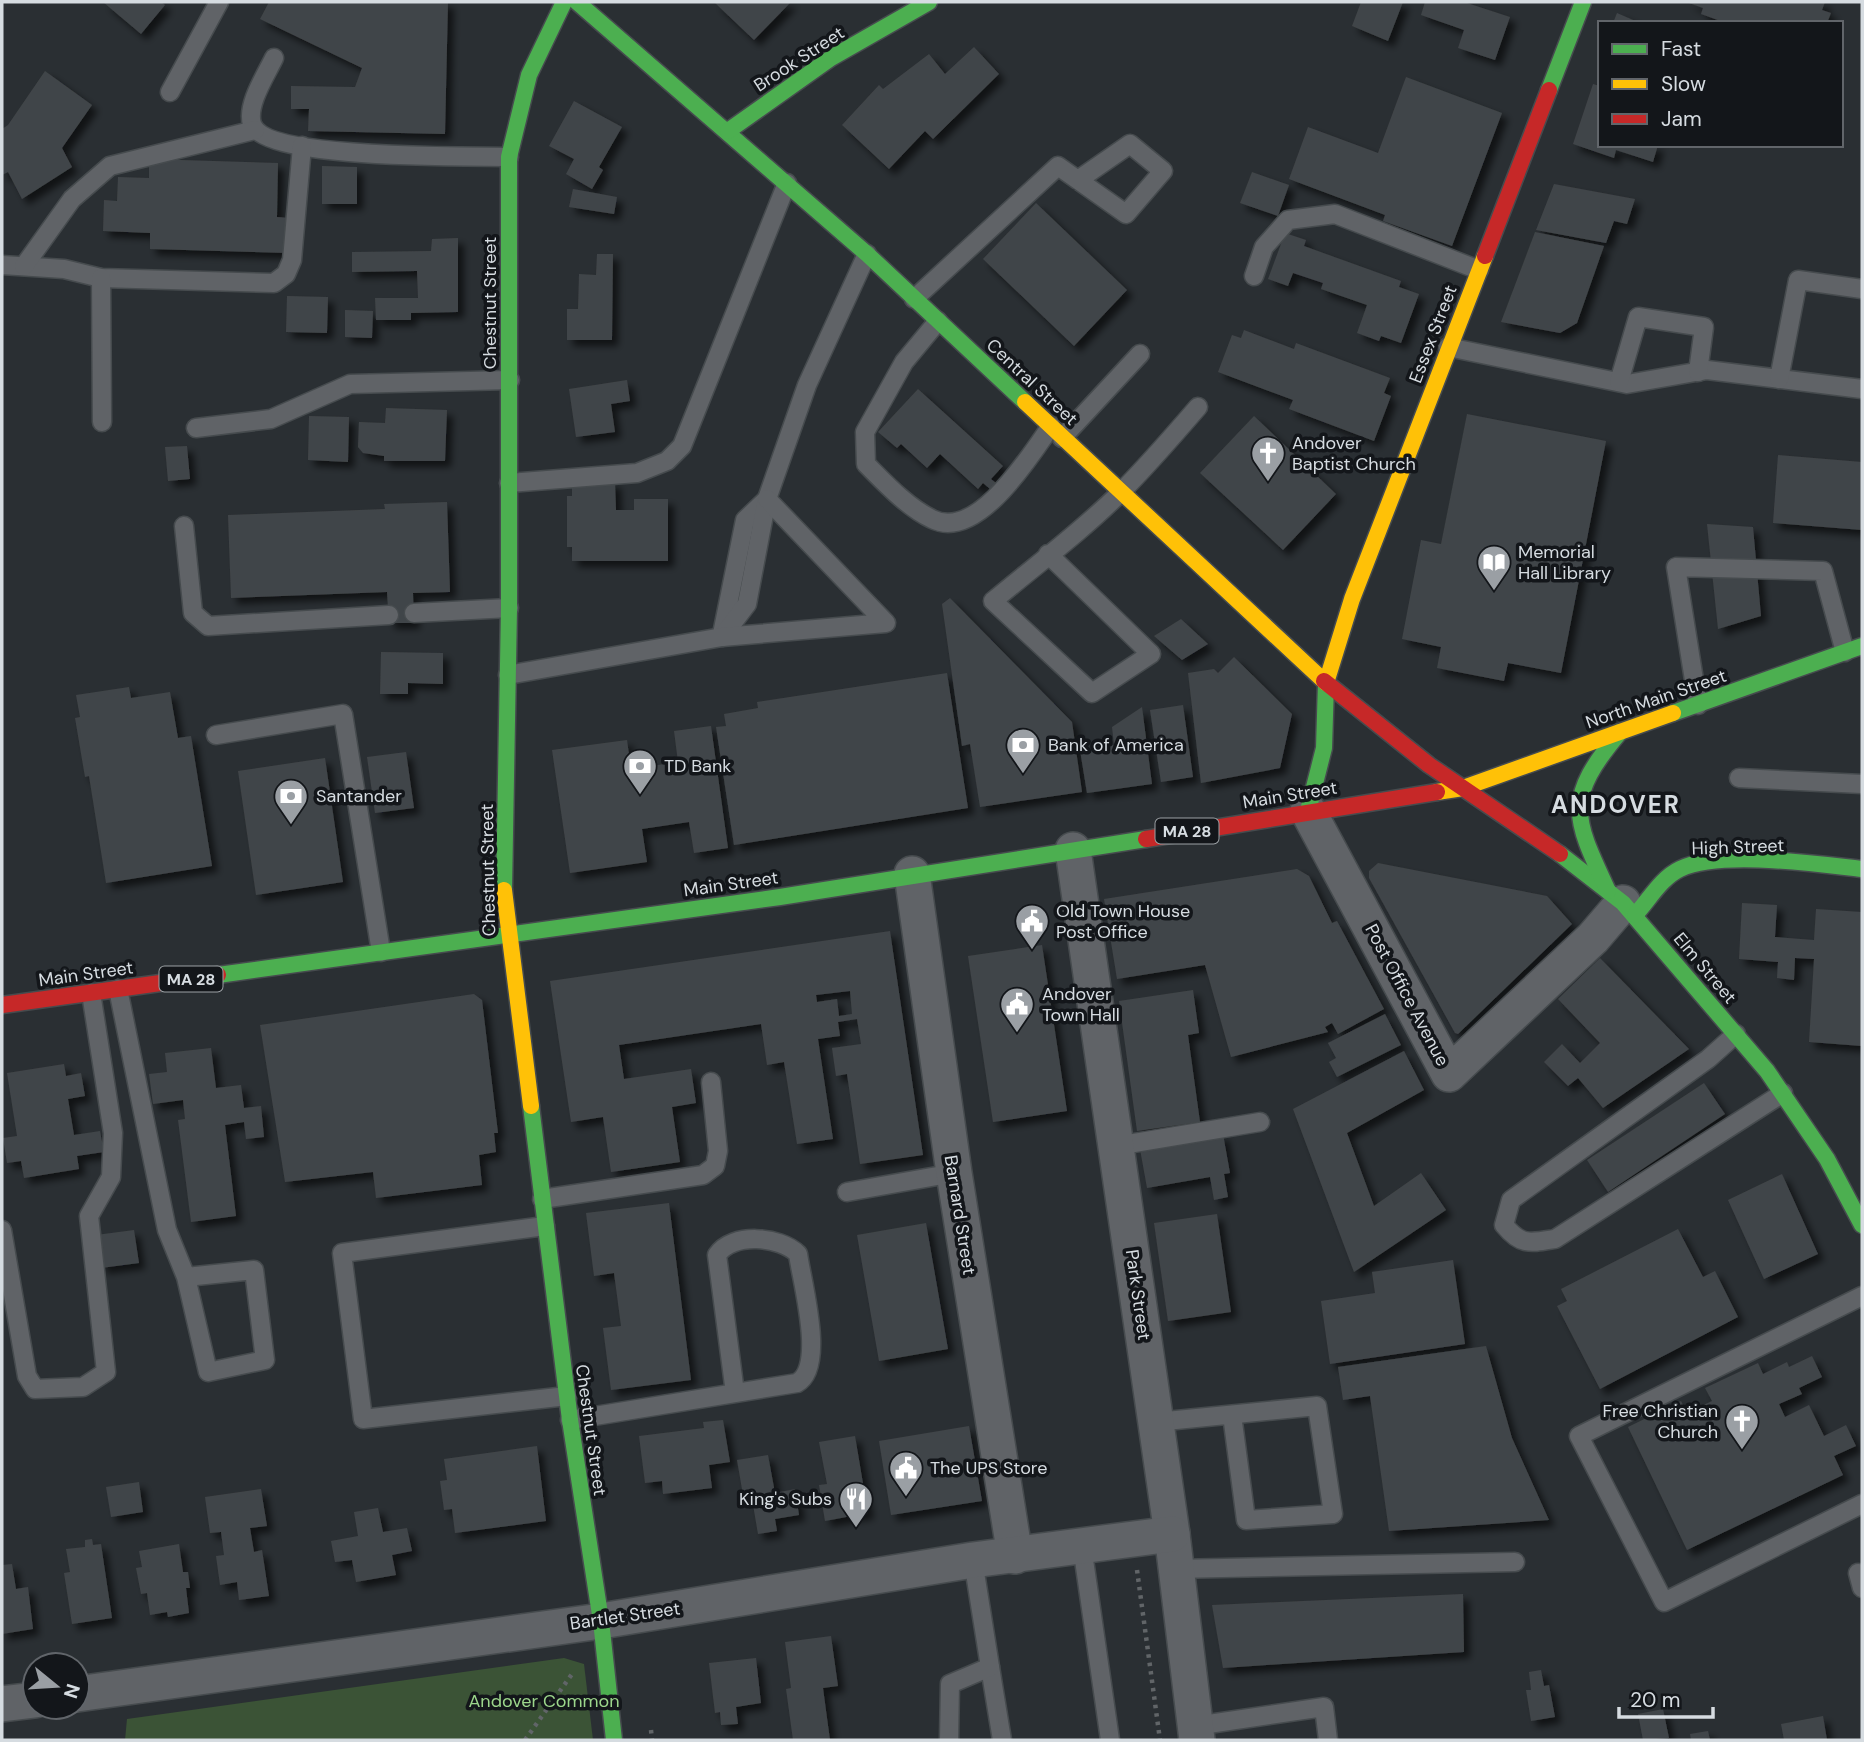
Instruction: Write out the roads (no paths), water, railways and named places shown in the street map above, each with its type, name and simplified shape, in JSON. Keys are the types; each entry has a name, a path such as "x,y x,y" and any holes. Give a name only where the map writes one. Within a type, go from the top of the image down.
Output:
{"main road":[{"name":"Chestnut Street","path":"564,2 529,75 509,157 509,608 504,834 508,934 570,1420 601,1621 614,1740"},
{"name":"Central Street","path":"577,2 867,254 1326,682 1429,765 1463,788"},
{"name":"Brook Street","path":"728,131 831,58 929,2"},
{"name":"Essex Street","path":"1326,682 1352,599 1583,2"},
{"name":"North Main Street","path":"1463,788 1854,649"},
{"path":"1308,811 1323,772 1328,722 1326,682"},
{"path":"1621,732 1584,777 1575,808 1581,832 1622,903"},
{"name":"Main Street","path":"2,1005 780,897 1463,788"},
{"name":"Elm Street","path":"1463,788 1554,849 1622,903 1736,1034 1783,1093 1827,1159 1862,1225"},
{"name":"High Street","path":"1622,903 1690,865 1743,863 1862,869"}],"street":[{"name":"Post Office Avenue","path":"1308,811 1449,1074 1593,938 1622,903"},
{"name":"Park Street","path":"1073,850 1172,1535 1174,1569 1196,1733"},
{"name":"Barnard Street","path":"912,874 954,1173 1014,1556"},
{"name":"Bartlet Street","path":"91,1692 601,1621 973,1560 1172,1535"},
{"path":"2,1704 21,1702"}],"lane":[{"path":"170,92 219,2"},
{"path":"274,58 252,109 251,121 255,130 268,138 353,154 509,157"},
{"path":"24,266 72,199 110,166 255,130"},
{"path":"914,299 1058,166 1126,214 1163,171 1130,144 1078,180"},
{"path":"2,265 64,269 101,278 274,283 286,274 292,260 302,146"},
{"path":"509,483 637,473 667,461 682,446 787,183"},
{"path":"1254,276 1264,247 1289,220 1335,214 1479,270"},
{"path":"722,637 747,604 767,499 807,385 867,254"},
{"path":"101,278 102,422"},
{"path":"1779,379 1798,279 1862,289"},
{"path":"1619,382 1637,317 1704,327 1698,372"},
{"path":"938,321 904,362 865,432 866,464 890,488 933,520 950,522 972,516 991,502 1056,432 1140,354"},
{"path":"1448,347 1627,384 1707,370 1862,389"},
{"path":"196,428 271,419 350,384 510,380"},
{"path":"1048,554 1151,654 1092,693 993,601 1048,554 1121,492 1198,408"},
{"path":"508,675 722,637 886,623 767,499"},
{"path":"184,526 193,613 208,626 389,615"},
{"path":"1698,705 1676,567 1823,571 1854,649"},
{"path":"414,613 509,608"},
{"path":"216,735 343,714 381,952"},
{"path":"1740,778 1862,784"},
{"path":"118,989 167,1230 186,1278 208,1372 265,1360 254,1270 186,1278"},
{"path":"2,1230 27,1376 35,1389 83,1387 106,1372 89,1216 111,1177 113,1133 91,993"},
{"path":"1736,1034 1708,1059 1511,1200 1504,1225 1515,1238 1532,1243 1555,1239 1783,1093"},
{"path":"542,1199 703,1175 715,1166 718,1151 711,1082"},
{"path":"1116,1146 1260,1122"},
{"path":"847,1192 954,1173"},
{"path":"545,1226 342,1253 361,1405 363,1419 567,1396"},
{"path":"570,1420 797,1383 808,1372 813,1355 798,1254 790,1246 771,1239 731,1243 722,1246 717,1255 735,1393"},
{"path":"1862,1296 1579,1436 1664,1602 1862,1504"},
{"path":"1156,1422 1317,1406 1333,1514 1246,1520 1232,1415"},
{"path":"1082,1546 1110,1740"},
{"path":"973,1560 1002,1740"},
{"path":"1174,1569 1516,1562"},
{"path":"948,1740 950,1684 990,1667"},
{"path":"1196,1733 1324,1707 1328,1740"}],"place":[{"name":"Andover Baptist Church","path":"1268,483"},
{"name":"Memorial Hall Library","path":"1494,592"},
{"name":"Bank of America","path":"1023,775"},
{"name":"TD Bank","path":"640,796"},
{"name":"Santander","path":"291,826"},
{"name":"Old Town House Post Office","path":"1032,951"},
{"name":"Andover Town Hall","path":"1017,1034"},
{"name":"Free Christian Church","path":"1742,1451"},
{"name":"The UPS Store","path":"906,1498"},
{"name":"King's Subs","path":"856,1529"}],"district":[{"name":"ANDOVER","path":"1616,804"}],"park label":[{"name":"Andover Common","path":"544,1701"}]}
